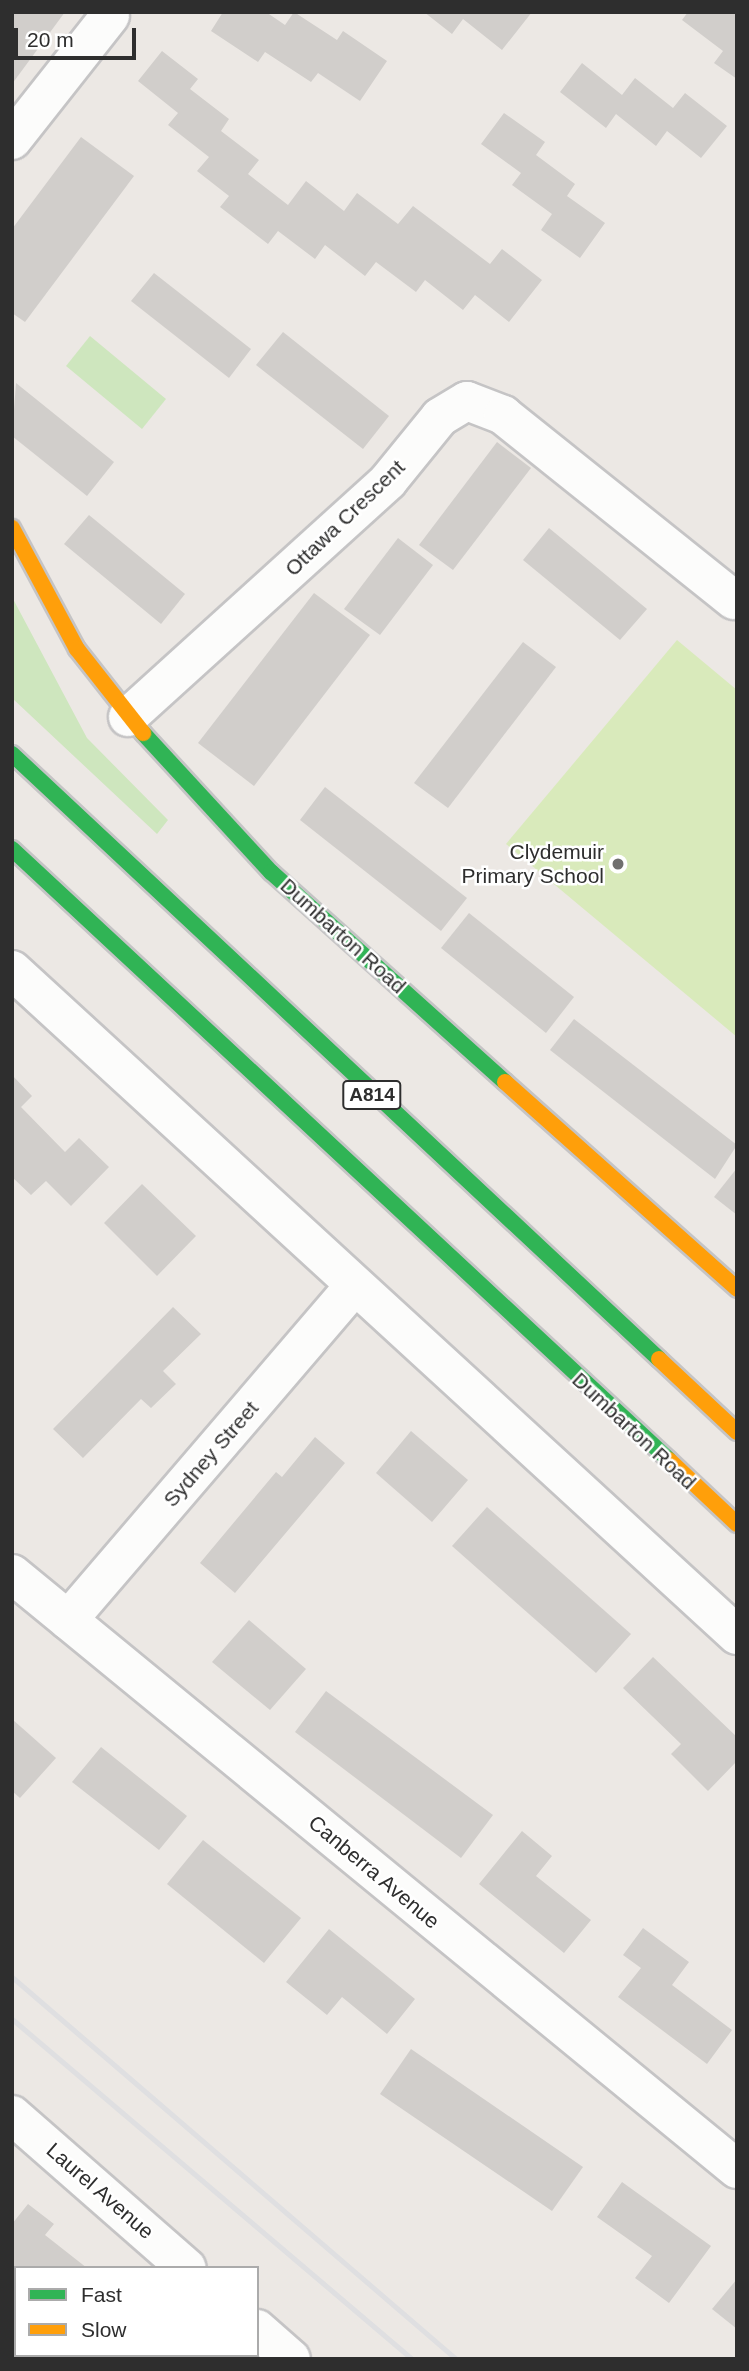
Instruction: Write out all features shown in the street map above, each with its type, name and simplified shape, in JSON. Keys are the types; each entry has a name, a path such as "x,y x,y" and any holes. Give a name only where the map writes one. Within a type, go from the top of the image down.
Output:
{"main road":[{"name":"Dumbarton Road","path":"12,528 77,649 128,717 271,872 737,1289"},
{"name":"A814","path":"12,754 737,1432"},
{"name":"Dumbarton Road","path":"12,849 737,1524"}],"street":[{"path":"12,140 110,16"},
{"name":"Ottawa Crescent","path":"128,717 388,481 440,416 467,401 502,415 734,600"},
{"path":"12,970 353,1288 737,1635"},
{"name":"Sydney Street","path":"68,1620 353,1288"},
{"name":"Canberra Avenue","path":"12,1574 737,2169"},
{"name":"Laurel Avenue","path":"12,2115 185,2266"},
{"path":"259,2331 291,2359"}],"green space":[{"path":"90,336 166,399 142,429 66,366"},
{"path":"12,597 87,738 168,820 157,834 12,698"},
{"name":"Clydemuir Primary School","path":"677,640 737,690 737,1037 506,844"}],"building":[{"path":"12,12 65,12 12,84"},
{"path":"223,12 266,12 285,25 294,12 337,40 343,31 387,61 360,101 318,73 311,82 265,52 258,62 211,31"},
{"path":"424,12 532,12 502,50 463,19 452,34"},
{"path":"688,12 737,12 737,79 714,63 723,51 682,20"},
{"path":"162,51 198,79 190,89 229,119 221,131 259,160 248,174 288,205 306,181 344,211 357,193 398,224 413,206 490,264 502,249 542,280 509,322 475,295 463,310 425,280 416,292 376,262 365,276 325,245 315,259 278,231 268,244 220,207 229,196 197,171 209,157 168,125 178,113 138,81"},
{"path":"582,63 622,95 635,78 673,108 685,93 727,126 701,158 667,131 656,146 616,114 606,128 560,92"},
{"path":"504,113 545,142 536,155 575,184 567,196 605,223 580,258 541,230 552,214 512,185 521,173 481,144"},
{"path":"81,137 134,176 25,322 12,313 12,229"},
{"path":"154,273 251,349 229,378 131,301"},
{"path":"283,332 389,416 363,449 256,365"},
{"path":"16,383 114,462 87,496 12,436"},
{"path":"497,442 531,468 453,570 419,545"},
{"path":"89,515 185,594 161,624 64,544"},
{"path":"549,528 647,609 620,640 523,560"},
{"path":"398,538 433,565 380,635 344,609"},
{"path":"314,593 370,635 254,786 198,743"},
{"path":"523,642 556,667 448,808 414,783"},
{"path":"325,787 467,898 441,931 300,820"},
{"path":"469,913 574,997 546,1033 441,948"},
{"path":"574,1019 737,1145 715,1179 550,1050"},
{"path":"12,1075 32,1096 21,1107 65,1152 79,1138 109,1167 71,1206 46,1181 31,1195 12,1177"},
{"path":"737,1168 737,1215 714,1197"},
{"path":"142,1184 196,1236 157,1276 104,1223"},
{"path":"173,1307 201,1334 163,1371 176,1384 151,1408 141,1399 83,1458 53,1429"},
{"path":"411,1431 468,1480 432,1522 376,1473"},
{"path":"315,1437 345,1463 235,1593 200,1563 276,1472 282,1477"},
{"path":"487,1507 631,1634 596,1673 452,1546"},
{"path":"249,1620 306,1669 270,1710 212,1662"},
{"path":"653,1657 737,1737 737,1761 708,1791 671,1754 681,1744 623,1688"},
{"path":"326,1691 493,1815 461,1858 295,1732"},
{"path":"12,1719 56,1758 20,1798 12,1791"},
{"path":"101,1747 187,1816 159,1850 72,1782"},
{"path":"522,1831 552,1856 536,1876 591,1920 564,1953 479,1884"},
{"path":"203,1840 301,1918 264,1963 167,1884"},
{"path":"643,1928 689,1962 672,1985 732,2030 707,2064 618,1997 641,1968 623,1955"},
{"path":"329,1929 415,1999 387,2034 342,1997 327,2015 286,1982"},
{"path":"411,2049 583,2167 552,2211 380,2094"},
{"path":"622,2182 711,2246 669,2303 635,2278 652,2256 597,2217"},
{"path":"28,2204 54,2224 45,2235 84,2266 12,2266 12,2224"},
{"path":"737,2279 737,2329 712,2309"},
{"path":"118,2357 190,2359 118,2359"}],"railway":[{"path":"12,1977 456,2359"},
{"path":"12,2019 412,2359"}],"traffic: fast":[{"path":"143,733 271,872 505,1082"},
{"path":"12,754 659,1359"},
{"path":"12,849 669,1460"}],"traffic: slow":[{"path":"12,528 77,649 143,733"},
{"path":"505,1082 737,1289"},
{"path":"659,1359 737,1432"},
{"path":"669,1460 737,1524"}],"place":[{"name":"Clydemuir Primary School","path":"618,864"}]}
